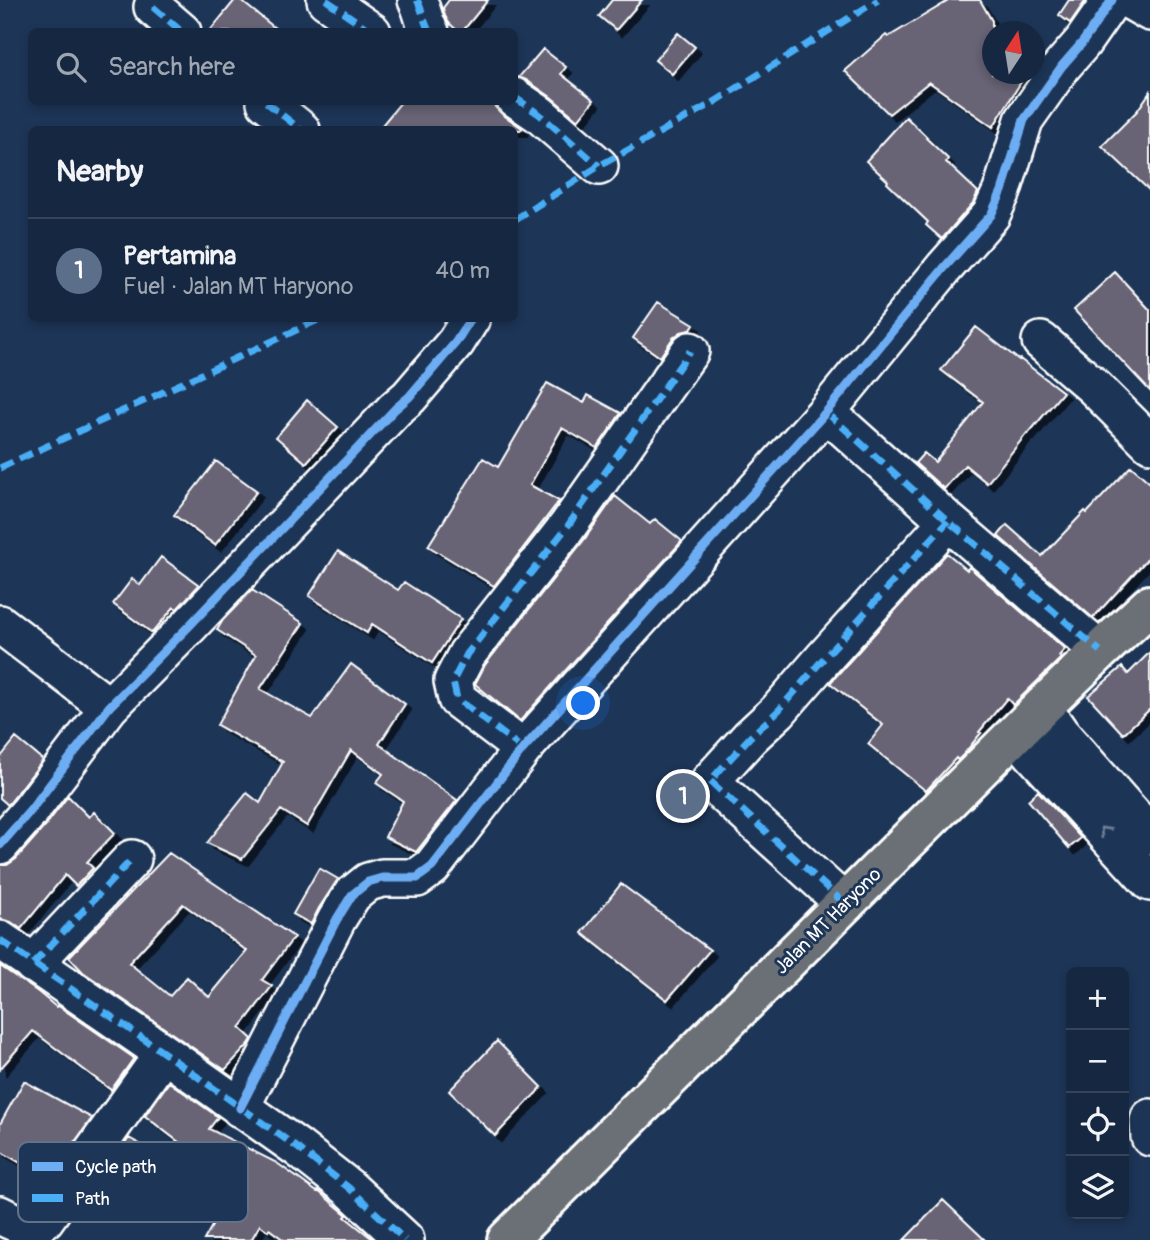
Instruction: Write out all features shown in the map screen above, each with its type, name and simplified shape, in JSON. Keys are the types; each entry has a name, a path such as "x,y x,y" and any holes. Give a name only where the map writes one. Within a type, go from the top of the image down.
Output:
{"main road":[{"name":"Jalan MT Haryono","path":"507,1240 1042,707 1150,605"}],"street":[{"path":"326,0 366,28"},
{"path":"416,0 421,6 428,28"},
{"path":"240,1108 337,919 352,895 368,882 382,878 417,878 432,867 523,749 826,412 991,215 1002,191 1024,120 1112,0"},
{"path":"1129,0 1150,12"},
{"path":"153,7 177,28"},
{"path":"518,100 539,114 599,166"},
{"path":"269,105 296,126"},
{"path":"0,845 30,811 109,707 409,397 457,342 469,322"},
{"path":"1041,341 1093,386 1150,443"},
{"path":"523,749 457,698 453,681 467,654 567,527 690,351"},
{"path":"826,412 1100,651"},
{"path":"845,904 710,781 778,711 948,521"},
{"path":"0,624 109,707"},
{"path":"1042,707 1060,733 1089,791 1150,881"},
{"path":"1016,734 1150,835"},
{"path":"33,964 132,859"},
{"path":"0,940 298,1148 349,1188 405,1240"},
{"path":"100,1142 164,1053"},
{"path":"1150,1118 1150,1138"},
{"path":"0,1215 29,1227 42,1222"}],"building":[{"path":"235,0 240,0 275,28 212,28"},
{"path":"449,0 488,0 465,28 455,28 449,23 443,8"},
{"path":"612,0 642,0 616,30 599,16"},
{"path":"950,0 980,0 992,21 982,21 982,84 1020,84 993,127 929,82 889,114 845,71 886,35 888,37"},
{"path":"1069,0 1086,0 1070,23 1059,15"},
{"path":"678,33 695,47 672,74 655,60"},
{"path":"543,49 566,67 561,74 594,100 578,120 551,97 519,77"},
{"path":"1150,92 1150,191 1102,146 1137,111"},
{"path":"399,105 495,105 502,114 522,128 518,130 518,126 381,126"},
{"path":"906,117 948,159 946,162 978,192 973,203 942,239 866,161"},
{"path":"1115,272 1150,310 1150,391 1074,310"},
{"path":"658,302 694,324 690,330 673,338 660,357 633,338"},
{"path":"976,327 1063,392 987,483 965,465 944,489 915,463 924,453 935,462 983,402 941,370"},
{"path":"547,383 584,403 588,395 621,413 597,448 562,428 530,485 559,501 494,586 428,546 483,458 498,467"},
{"path":"307,400 338,427 306,463 276,437"},
{"path":"216,461 257,491 215,545 174,515"},
{"path":"1131,466 1150,483 1150,556 1093,618 998,536 1007,525 1042,556"},
{"path":"615,496 650,524 655,519 682,541 520,721 475,684 485,665 584,540"},
{"path":"338,551 398,590 404,582 461,619 432,663 372,624 367,633 309,596"},
{"path":"947,553 967,570 969,567 1065,649 1059,656 1061,658 1013,705 1007,698 964,754 958,760 956,758 926,791 868,744 883,725 830,683"},
{"path":"161,557 199,585 177,609 174,607 152,633 113,604 132,579 140,585"},
{"path":"252,590 303,623 260,689 312,718 351,664 405,704 379,744 457,800 416,852 385,837 403,801 376,783 383,774 351,750 307,826 281,810 242,859 207,843 247,793 260,803 283,762 217,725 256,655 217,630"},
{"path":"1150,652 1150,709 1123,734 1088,696 1122,667 1128,674"},
{"path":"16,738 43,760 8,805 0,798 0,758"},
{"path":"1038,791 1081,838 1069,848 1028,800"},
{"path":"68,796 89,817 94,812 115,833 87,862 93,868 76,886 65,875 21,929 0,919 0,865 7,865 16,859"},
{"path":"169,853 294,937 262,980 272,986 240,1028 252,1039 225,1070 83,972 69,957","holes":["183,904 247,951 209,997 187,977 170,996 129,963"]},
{"path":"319,868 338,879 311,924 293,914"},
{"path":"621,884 710,950 667,1000 582,933"},
{"path":"0,966 56,1007 57,1005 134,1058 111,1090 33,1031 0,1069"},
{"path":"497,1041 542,1087 495,1136 449,1091"},
{"path":"24,1081 92,1118 75,1142 18,1142 18,1162 0,1151 0,1124"},
{"path":"169,1082 218,1117 209,1129 235,1142 179,1142 145,1116"},
{"path":"248,1148 277,1163 318,1191 374,1240 284,1240 260,1225 251,1240 204,1240 214,1222 248,1222"},
{"path":"943,1200 985,1240 904,1240"}],"marked path":[{"path":"326,0 366,28"},
{"path":"417,0 428,28"},
{"path":"518,217 599,166 713,103 878,0"},
{"path":"153,7 177,28"},
{"path":"518,100 539,114 599,166"},
{"path":"270,105 296,126"},
{"path":"0,468 313,322"},
{"path":"523,749 457,699 453,681 467,654 567,527 690,351"},
{"path":"826,412 1100,651"},
{"path":"845,904 710,781 778,711 948,521"},
{"path":"33,964 132,859"},
{"path":"0,940 298,1148 349,1188 405,1240"}],"cycle path":[{"path":"240,1108 337,919 352,895 368,882 382,878 417,878 432,867 523,749 826,412 991,215 1002,191 1024,120 1112,0"},
{"path":"0,845 30,811 109,707 409,397 456,342 468,322"}],"place":[{"name":"Pertamina","path":"683,796"}]}
